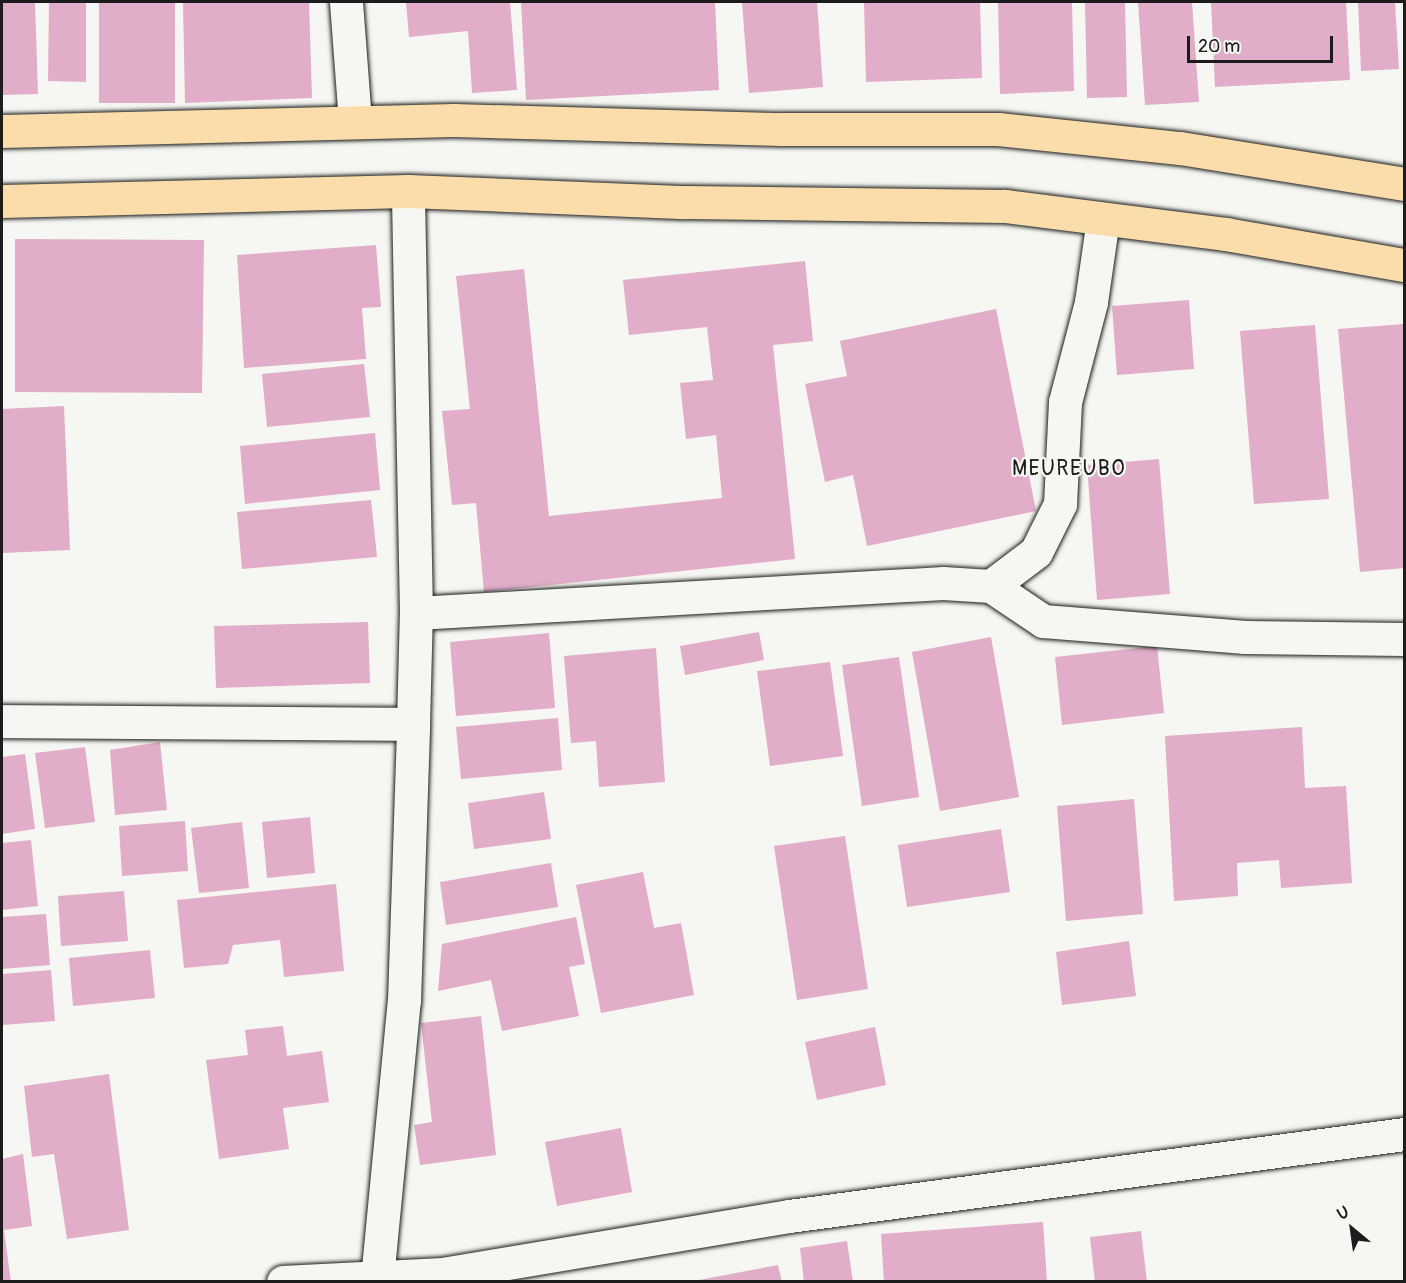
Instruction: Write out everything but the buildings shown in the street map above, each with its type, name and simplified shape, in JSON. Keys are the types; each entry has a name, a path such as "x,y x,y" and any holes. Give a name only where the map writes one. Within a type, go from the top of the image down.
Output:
{"highway":[{"path":"2,130 454,120 781,129 998,129 1180,148 1404,184"},
{"path":"2,201 408,191 686,202 1005,206 1227,234 1404,265"}],"street":[{"path":"346,2 356,122"},
{"path":"377,1279 404,1001 413,724 416,613 408,191"},
{"path":"991,586 1036,552 1060,504 1065,402 1091,302 1103,219"},
{"path":"416,613 853,586 943,583 991,586 1043,621 1245,637 1404,639"},
{"path":"2,721 413,724"},
{"path":"283,1281 377,1279 442,1274 789,1216 1404,1134"}],"district":[{"name":"MEUREUBO","path":"1069,469"}]}
